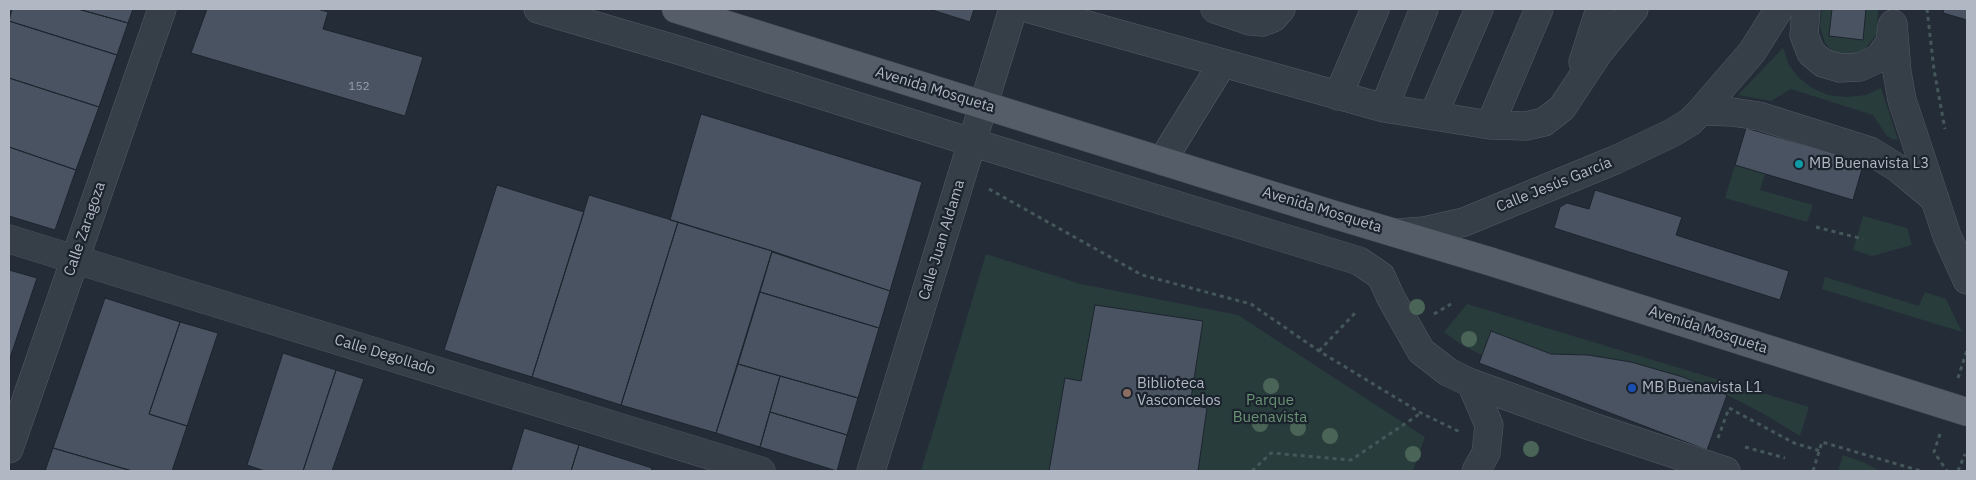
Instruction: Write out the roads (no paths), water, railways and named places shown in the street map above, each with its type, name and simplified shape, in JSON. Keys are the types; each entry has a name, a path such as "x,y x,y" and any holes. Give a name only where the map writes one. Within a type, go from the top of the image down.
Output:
{"main road":[{"name":"Avenida Mosqueta","path":"676,9 1967,412"}],"street":[{"name":"Calle Zaragoza","path":"9,449 162,9"},
{"path":"538,9 678,50 1359,261 1381,276 1391,298 1421,351 1448,372 1471,383 1593,428 1726,471"},
{"name":"Calle Juan Aldama","path":"871,471 1013,9"},
{"path":"1030,9 1384,108 1490,124 1526,126 1544,122 1562,108 1599,52 1634,9"},
{"path":"1216,9 1250,21 1262,22 1273,18 1281,9"},
{"path":"1338,96 1375,9"},
{"path":"1384,108 1424,9"},
{"path":"1433,116 1479,9"},
{"path":"1490,124 1539,9"},
{"path":"1573,91 1600,9"},
{"name":"Calle Jesús García","path":"1396,233 1424,232 1464,222 1632,152 1672,133 1690,122 1701,111 1752,52 1779,9"},
{"path":"1806,9 1804,35 1811,53 1823,63 1840,68 1860,67 1879,58 1890,42 1892,16"},
{"path":"1892,16 1902,100 1947,236 1967,280"},
{"path":"1162,160 1222,64"},
{"path":"1701,111 1732,112 1759,116 1870,151 1899,169 1935,199"},
{"name":"Calle Degollado","path":"9,240 761,471"},
{"path":"1471,383 1489,425 1486,453 1476,471"}],"place":[{"name":"MB Buenavista L3","path":"1799,164"},
{"name":"MB Buenavista L1","path":"1632,388"},
{"name":"Biblioteca Vasconcelos","path":"1127,393"}],"park label":[{"name":"Parque Buenavista","path":"1270,410"}]}
